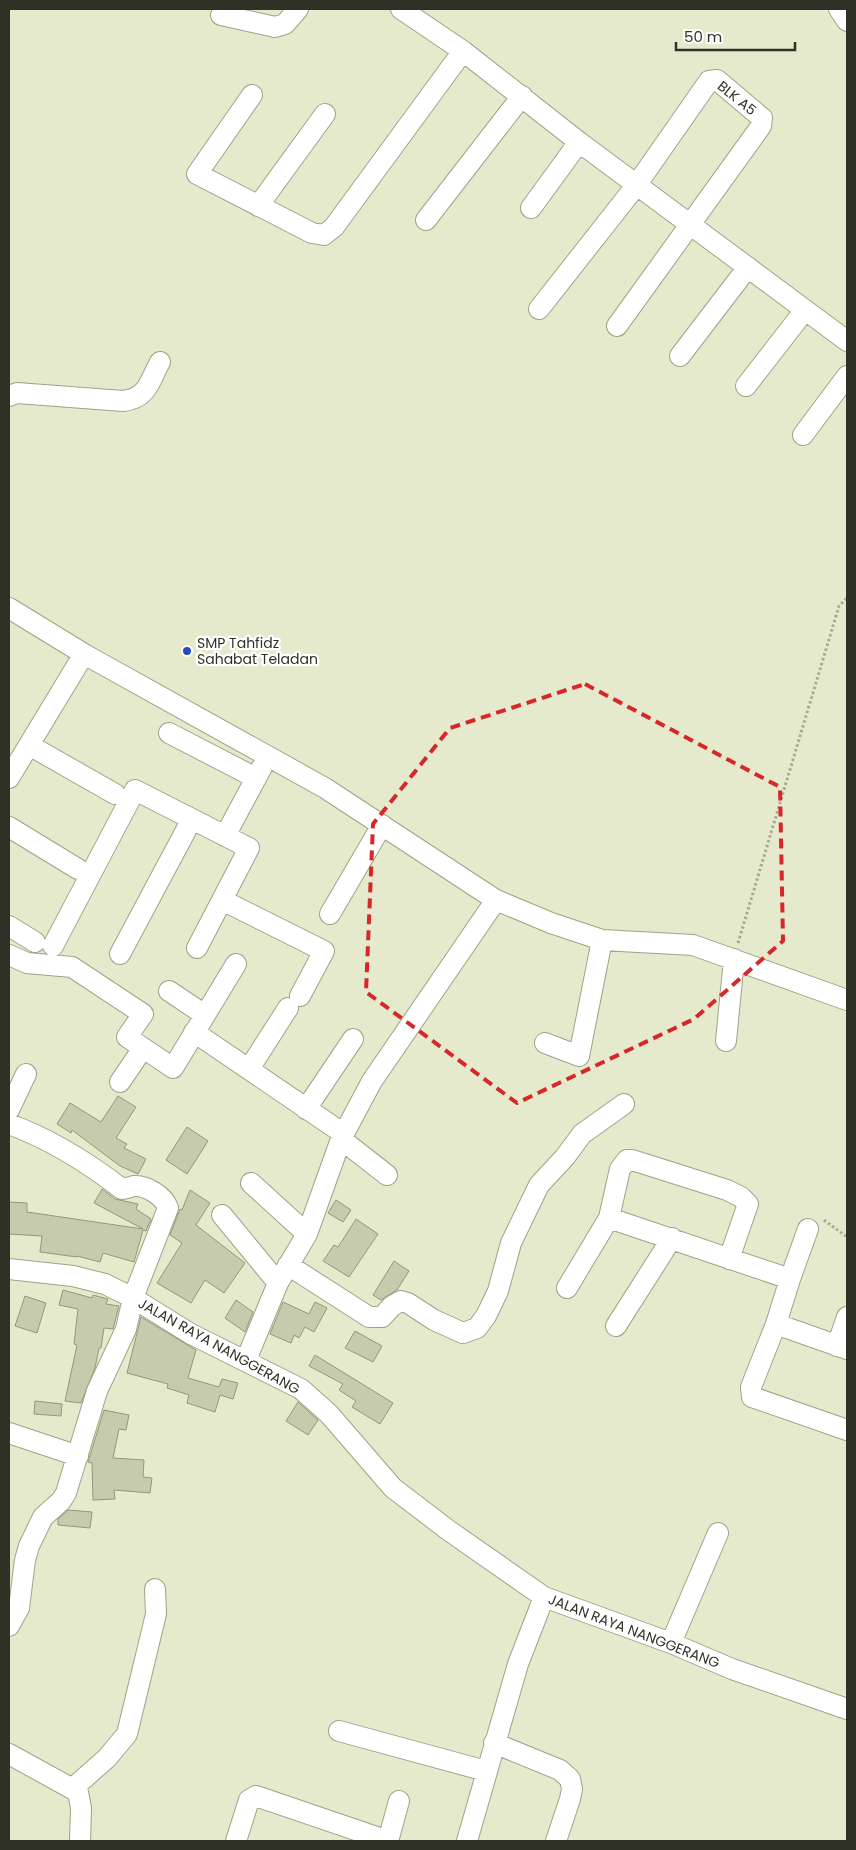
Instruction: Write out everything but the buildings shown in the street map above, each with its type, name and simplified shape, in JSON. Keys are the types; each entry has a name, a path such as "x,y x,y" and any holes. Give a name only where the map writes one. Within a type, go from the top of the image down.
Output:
{"street":[{"path":"221,15 275,27 285,24 298,9"},
{"path":"401,9 463,51 579,142 847,341"},
{"path":"839,9 847,21"},
{"path":"252,95 197,172 312,233 324,235 334,227 463,51"},
{"name":"BLK A5","path":"636,185 709,81 717,80 762,118 762,122 691,224"},
{"path":"426,220 522,96"},
{"path":"258,206 325,114"},
{"path":"531,208 579,142"},
{"path":"539,309 636,185"},
{"path":"617,326 691,224"},
{"path":"680,356 748,267"},
{"path":"746,386 805,310"},
{"path":"9,396 17,394 123,401 136,400 144,393 160,362"},
{"path":"803,435 847,376"},
{"path":"9,608 84,654 325,788 496,900 552,923 602,940 693,945 734,958 847,1000"},
{"path":"9,778 20,750 84,654"},
{"path":"169,733 256,778"},
{"path":"20,750 114,794"},
{"path":"225,836 267,757"},
{"path":"9,926 44,944 135,790 249,848 196,948"},
{"path":"120,954 192,819"},
{"path":"330,914 382,825"},
{"path":"9,828 78,869"},
{"path":"222,900 324,951 294,1002 249,1069"},
{"path":"246,1360 278,1283 306,1234 343,1137 372,1081 496,900"},
{"path":"545,1043 579,1056 602,940"},
{"path":"9,955 27,963 72,967 143,1014 127,1037 173,1068 236,964"},
{"path":"726,1041 734,958"},
{"path":"169,991 205,1015"},
{"path":"194,1032 306,1108 387,1175"},
{"path":"306,1108 353,1039"},
{"path":"120,1082 143,1048"},
{"path":"9,1110 26,1074"},
{"path":"288,1265 369,1317 382,1317 392,1306 401,1301 408,1303 434,1320 463,1333 472,1331 482,1324 498,1291 511,1244 539,1184 566,1157 582,1134 624,1104"},
{"path":"9,1124 28,1131 78,1157 122,1189 137,1186 157,1194 166,1202 168,1212 133,1298 126,1329 97,1391 66,1493 61,1501 43,1517 29,1546 25,1560 20,1608 9,1626"},
{"path":"567,1288 608,1218 620,1169 627,1160 727,1190 741,1197 748,1204 729,1259"},
{"path":"251,1183 306,1234"},
{"path":"222,1215 278,1283"},
{"path":"608,1218 790,1279"},
{"path":"808,1230 752,1387 752,1397 847,1430"},
{"path":"616,1326 672,1238"},
{"name":"JALAN RAYA NANGGERANG","path":"9,1269 73,1276 105,1284 133,1298 191,1334 301,1389 329,1414 393,1488 448,1530 544,1597 671,1643 732,1669 847,1709"},
{"path":"776,1324 842,1348 847,1317"},
{"path":"9,1433 78,1456"},
{"path":"671,1643 718,1533"},
{"path":"72,1788 107,1758 127,1734 156,1614 155,1589"},
{"path":"467,1841 494,1743 528,1634 544,1597"},
{"path":"339,1731 486,1771"},
{"path":"494,1743 560,1770 570,1779 570,1799 556,1841"},
{"path":"9,1754 78,1792 81,1808 80,1841"},
{"path":"236,1841 249,1800 256,1796 388,1841 399,1801"}],"path":[{"path":"734,958 749,900 839,606 847,598"}],"highlighted area":[{"path":"585,684 780,787 783,941 694,1019 517,1103 366,992 373,824 450,728"}],"place":[{"name":"SMP Tahfidz Sahabat Teladan","path":"187,651"}]}
